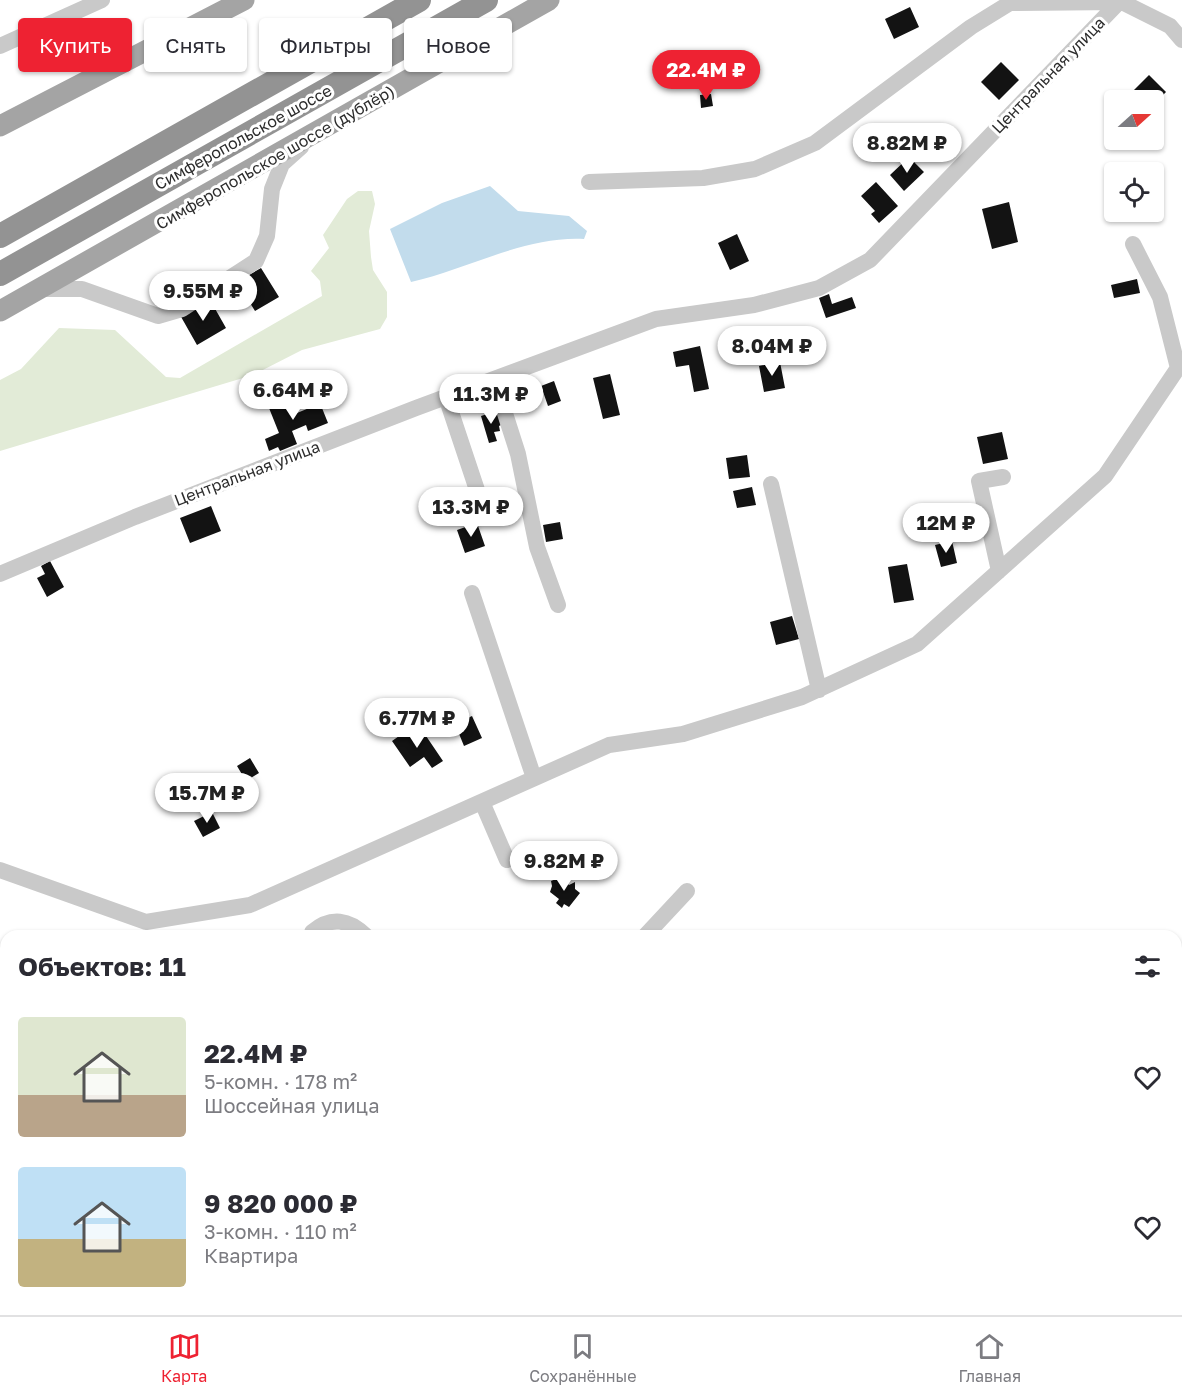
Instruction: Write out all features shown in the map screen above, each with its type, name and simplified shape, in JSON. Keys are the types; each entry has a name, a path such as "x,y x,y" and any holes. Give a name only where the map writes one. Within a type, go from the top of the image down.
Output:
{"highway":[{"name":"Симферопольское шоссе","path":"0,236 419,0"},
{"name":"Симферопольское шоссе","path":"0,274 486,0"}],"main road":[{"path":"0,126 244,0"},
{"name":"Симферопольское шоссе (дублёр)","path":"0,312 549,0"}],"street":[{"path":"0,46 102,0"},
{"path":"589,182 703,178 755,169 815,143 971,27 1010,3 1119,1 1170,26 1182,40"},
{"name":"Центральная улица","path":"0,574 135,517 656,319 754,305 819,288 870,260 1119,1"},
{"path":"41,289 82,289 158,316 182,309 256,261 267,236 272,189 282,164 312,136"},
{"path":"0,870 146,922 249,905 609,745 683,734 802,697 917,644 1106,476 1180,365 1160,297 1133,244"},
{"path":"494,379 518,454 537,547 558,605"},
{"path":"446,397 478,493"},
{"path":"999,571 979,481 1003,477"},
{"path":"771,484 819,690"},
{"path":"472,593 534,778"},
{"path":"482,802 507,860"},
{"path":"651,930 687,891"},
{"path":"314,930 322,924 343,920 360,930"},
{"path":"146,922 152,930"}],"green space":[{"path":"358,191 372,191 375,204 369,231 371,257 373,270 387,292 387,317 380,329 302,350 253,375 0,451 0,380 21,369 59,328 115,330 166,377 180,378 322,296 320,281 311,271 329,248 323,235 347,199"}],"water":[{"path":"490,186 518,211 569,216 587,231 584,239 562,239 518,248 411,282 390,229 442,203"}],"building":[{"path":"910,7 919,27 894,39 885,19"},
{"path":"1001,62 1019,80 999,100 981,82"},
{"path":"1149,75 1164,90 1134,90"},
{"path":"711,94 713,106 701,108 700,95"},
{"path":"909,157 924,172 904,191 890,175"},
{"path":"876,182 898,206 879,223 871,214 875,211 861,196"},
{"path":"1009,202 1018,242 992,249 982,209"},
{"path":"737,234 749,261 730,270 718,243"},
{"path":"261,268 279,297 255,311 237,282"},
{"path":"1137,279 1140,293 1114,298 1111,285"},
{"path":"829,294 832,304 852,297 856,308 826,318 819,298"},
{"path":"209,298 226,328 197,345 180,315"},
{"path":"700,346 709,389 694,392 689,365 676,367 673,352"},
{"path":"780,362 785,388 764,392 759,366"},
{"path":"610,374 620,415 603,419 593,378"},
{"path":"554,381 561,401 548,406 541,386"},
{"path":"316,393 328,423 308,431 306,425 292,431 297,444 280,451 278,447 269,451 265,439 279,433 267,403 290,394 297,413 314,406 310,395"},
{"path":"497,411 501,425 499,426 500,431 494,432 497,441 489,443 481,416"},
{"path":"1002,432 1008,459 983,464 977,437"},
{"path":"747,455 750,477 729,479 726,458"},
{"path":"752,487 756,505 737,508 733,491"},
{"path":"211,506 221,531 190,543 180,518"},
{"path":"560,522 563,539 546,542 543,525"},
{"path":"477,523 485,546 465,553 457,530"},
{"path":"952,541 957,563 941,567 935,545"},
{"path":"50,561 64,587 47,597 37,578 45,574 41,566"},
{"path":"907,564 914,600 894,603 888,567"},
{"path":"792,616 799,639 776,645 770,622"},
{"path":"472,716 482,738 464,746 455,724"},
{"path":"409,729 413,736 422,730 443,761 432,768 424,757 410,767 392,741"},
{"path":"250,758 259,773 246,781 237,766"},
{"path":"212,812 220,828 203,837 194,821"},
{"path":"561,877 569,885 575,882 575,889 580,893 569,907 564,904 562,908 556,903 559,899 550,892 551,881"}]}
